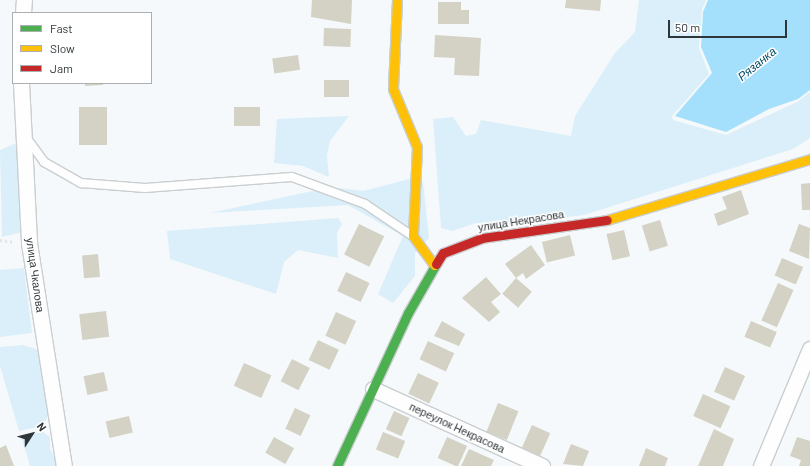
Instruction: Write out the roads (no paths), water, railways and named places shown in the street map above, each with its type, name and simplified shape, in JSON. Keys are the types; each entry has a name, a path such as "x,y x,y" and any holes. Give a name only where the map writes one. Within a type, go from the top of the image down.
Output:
{"street":[{"path":"23,12 24,0"},
{"path":"396,0 393,89 417,147 412,236 434,265"},
{"name":"улица Чкалова","path":"21,84 21,130 29,243 64,466"},
{"name":"улица Некрасова","path":"337,466 434,265 443,253 482,238 618,218 810,159"},
{"path":"761,466 810,349"},
{"name":"переулок Некрасова","path":"373,389 542,466"}],"lane":[{"path":"21,130 44,162 81,184 145,188 292,177 365,204 412,236"}],"water":[{"name":"Рязанка","path":"708,0 810,0 810,90 798,99 769,109 726,132 675,116 712,73 701,47 703,12"}]}
